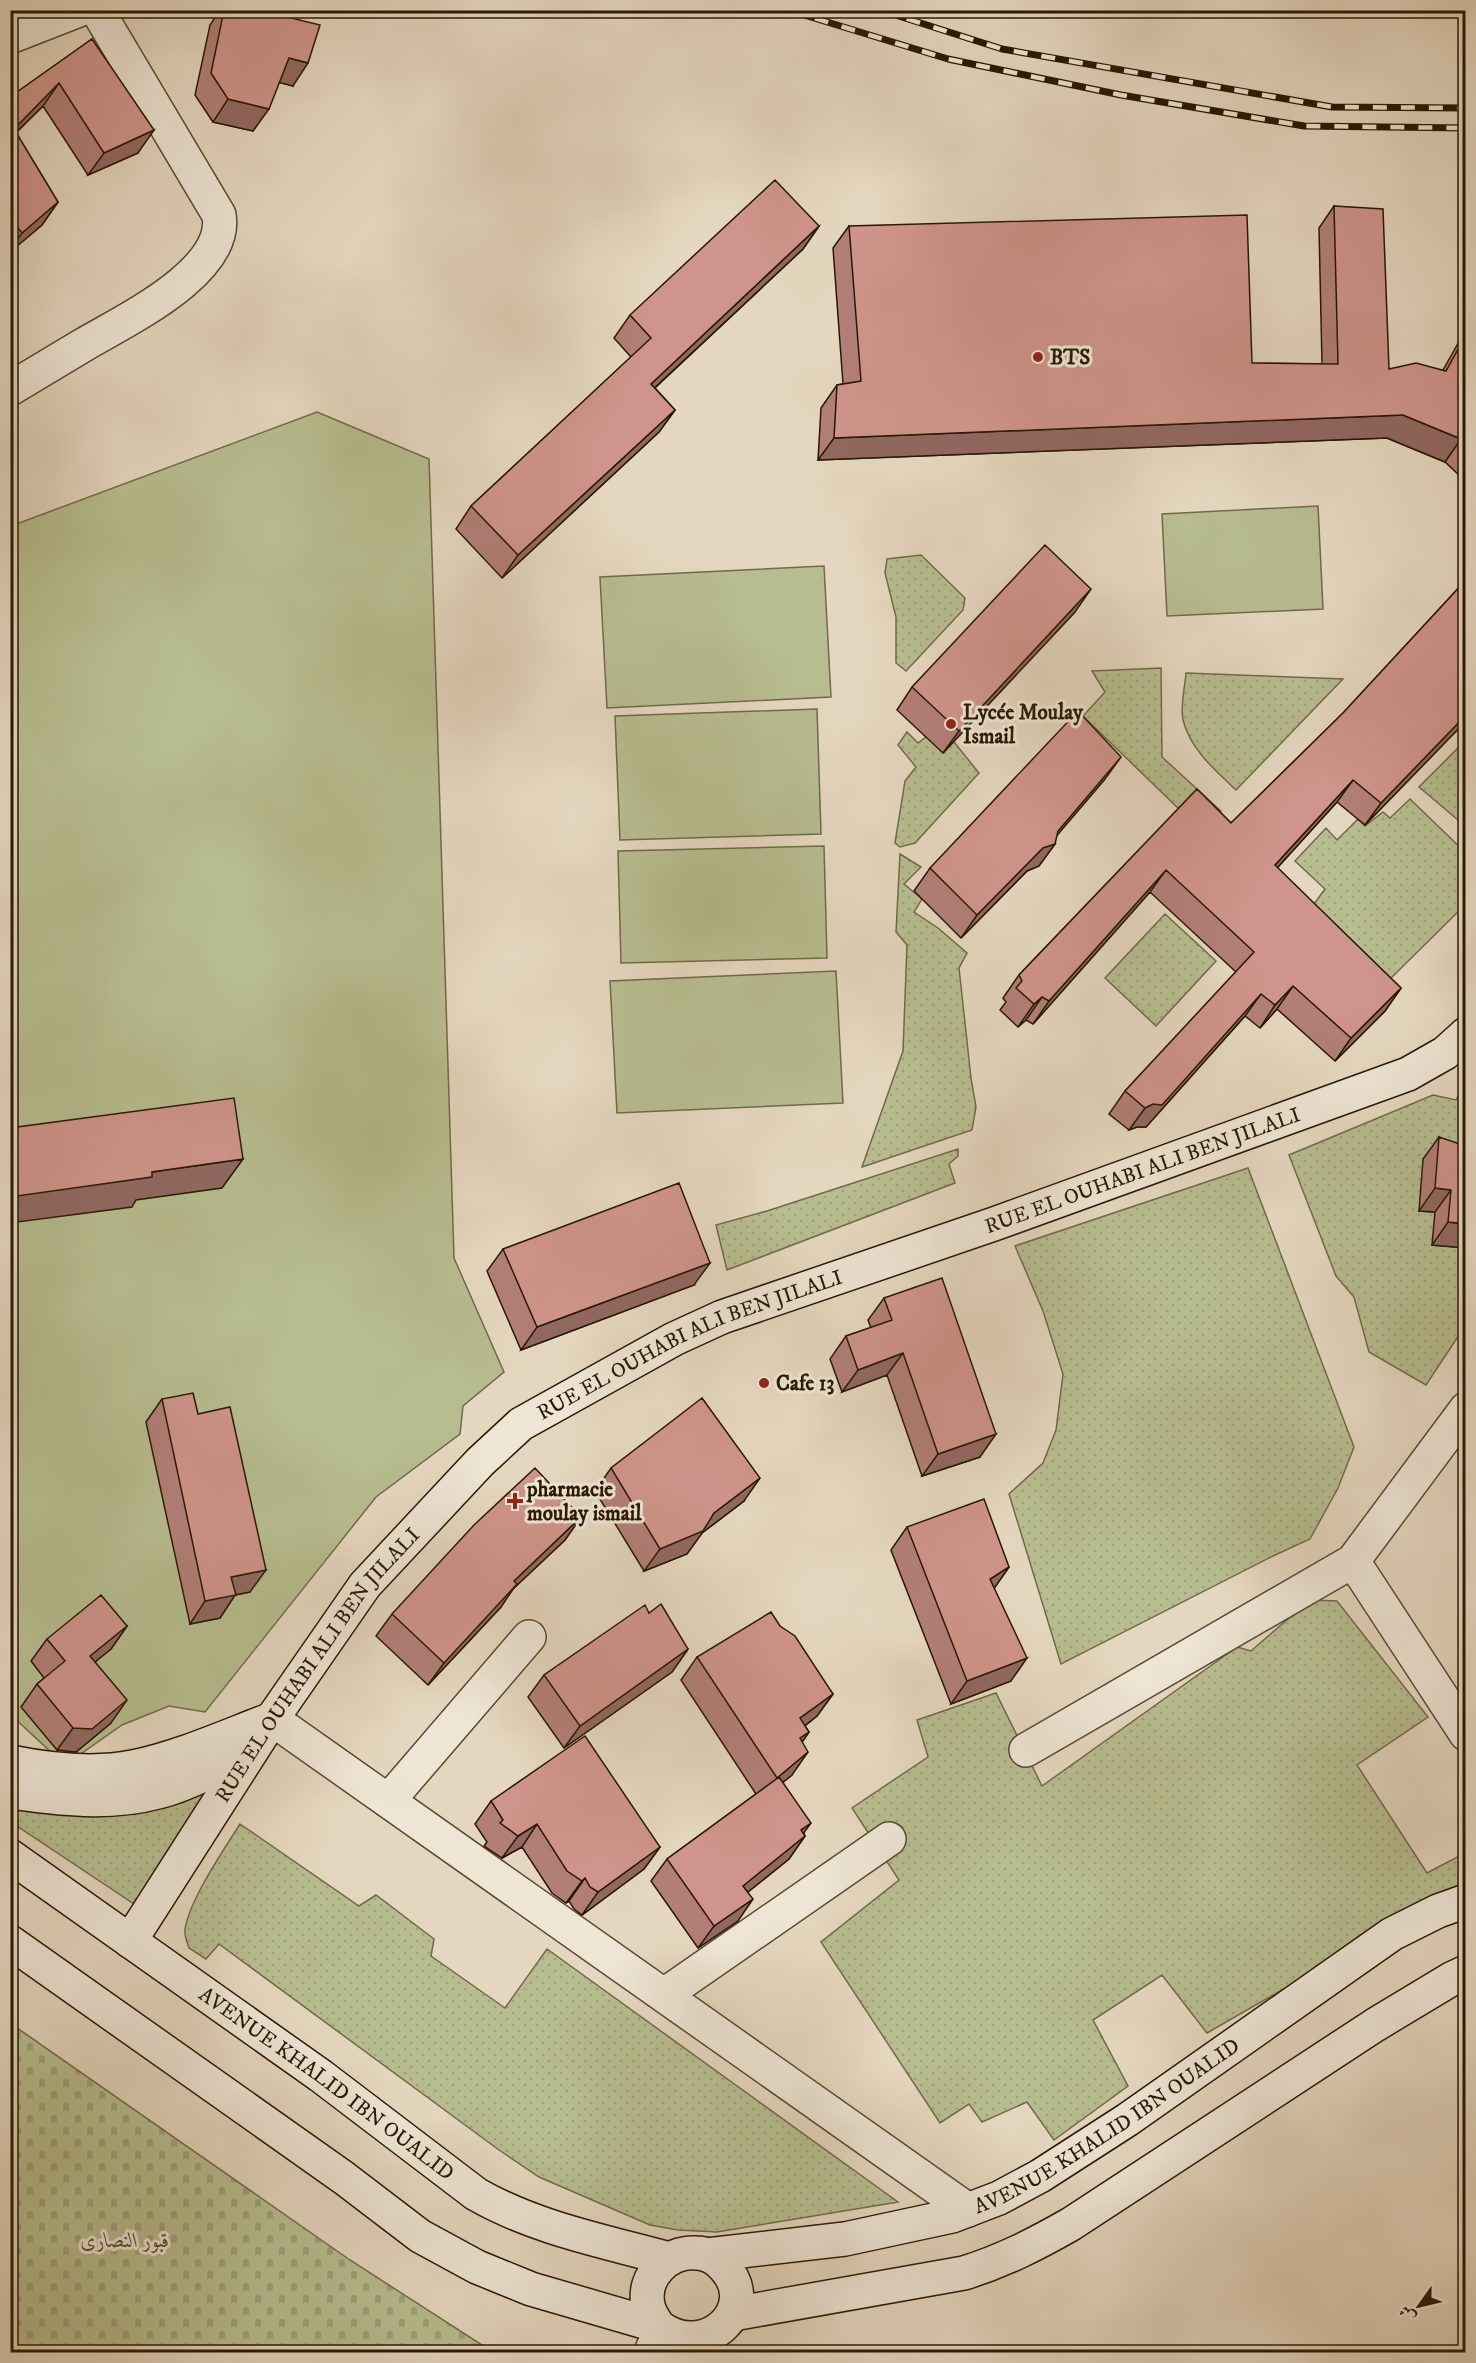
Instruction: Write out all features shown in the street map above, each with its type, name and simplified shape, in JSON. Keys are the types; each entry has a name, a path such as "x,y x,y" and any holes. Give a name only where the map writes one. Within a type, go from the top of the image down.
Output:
{"street":[{"path":"10,37 78,10"},
{"path":"10,389 158,301 187,278 209,254 220,233 219,214 97,10"},
{"name":"RUE EL OUHABI ALI BEN JILALI","path":"130,1941 272,1719 365,1585 480,1462 521,1424 674,1339 722,1317 983,1227 1408,1074 1445,1053 1466,1034"},
{"path":"1026,1750 1353,1561 1466,1409"},
{"path":"1353,1561 1466,1734"},
{"path":"388,1801 529,1637"},
{"path":"10,1762 64,1771 132,1767 179,1754 272,1719 968,2210"},
{"path":"10,1792 97,1800 158,1792 217,1768 255,1746"},
{"path":"664,1995 889,1839"},
{"name":"AVENUE KHALID IBN OUALID","path":"10,1856 321,2076 476,2194 504,2210 536,2223 669,2259"},
{"name":"AVENUE KHALID IBN OUALID","path":"708,2255 845,2239 952,2216 999,2198 1040,2176 1117,2126 1392,1934 1438,1911 1466,1901"},
{"path":"10,1942 344,2178 420,2236 477,2267 531,2289 656,2336 684,2341 705,2340 717,2334 964,2273 996,2264 1030,2248 1071,2224 1375,2025 1466,1972"},
{"path":"656,2336 648,2307 649,2284 660,2265 669,2259 688,2253 708,2255 718,2261 733,2280 736,2303 717,2334"}],"green space":[{"path":"317,412 429,459 454,1258 504,1372 463,1406 460,1434 376,1497 205,1712 169,1706 122,1725 65,1765 11,1715 11,526"},
{"path":"1318,506 1323,609 1167,616 1162,514"},
{"path":"921,555 965,598 963,610 906,671 896,663 896,617 885,573 887,559"},
{"path":"824,566 831,697 607,708 600,577"},
{"path":"1161,668 1162,757 1221,811 1206,828 1184,814 1083,716 1105,692 1092,671"},
{"path":"1186,673 1343,679 1236,790 1205,759 1186,731 1182,709"},
{"path":"817,709 821,834 620,840 615,716"},
{"path":"907,732 918,743 926,737 954,742 979,773 915,843 900,847 895,843 905,781 916,767 898,745"},
{"path":"1465,741 1465,826 1419,787"},
{"path":"1410,799 1465,852 1465,905 1389,980 1314,904 1325,889 1295,861 1326,828 1337,840 1358,819 1365,826 1383,812 1390,818"},
{"path":"824,846 827,958 621,963 618,851"},
{"path":"900,854 921,867 904,884 922,899 914,912 938,928 967,953 959,968 976,1107 972,1130 862,1167 903,1051 907,945 896,932"},
{"path":"1165,914 1216,961 1156,1026 1105,978"},
{"path":"836,971 843,1103 617,1113 610,981"},
{"path":"1465,1084 1465,1326 1426,1385 1369,1352 1354,1297 1336,1276 1289,1155 1433,1095 1456,1100"},
{"path":"958,1149 958,1156 949,1164 955,1183 727,1270 716,1225 767,1211"},
{"path":"1248,1168 1354,1447 1338,1488 1310,1539 1061,1664 1009,1494 1043,1463 1056,1430 1063,1374 1043,1311 1015,1246"},
{"path":"1310,1600 1337,1601 1428,1717 1357,1765 1427,1873 1465,1853 1465,1885 1207,2033 1162,1975 1093,2020 1128,2086 1054,2140 1027,2102 982,2122 969,2104 940,2123 821,1942 899,1880 852,1808 928,1757 917,1720 996,1693 1042,1786 1237,1647 1251,1651"},
{"path":"205,1792 134,1904 11,1822 10,1808"},
{"path":"240,1824 359,1906 376,1895 434,1939 431,1956 505,2008 547,1949 898,2202 717,2232 678,2230 650,2225 539,2177 219,1944 206,1959 189,1948 185,1929 193,1904"},
{"name":"قبور النصارى","path":"10,2023 350,2260 493,2352 11,2352"}],"building":[{"path":"224,10 259,10 320,25 308,63 289,58 269,109 228,99 211,73"},
{"path":"92,39 154,130 104,153 59,83 14,129 58,202 22,233 10,218 10,82 17,92"},
{"path":"775,180 819,226 651,384 675,410 518,555 471,506 651,338 630,315"},
{"name":"BTS","path":"1334,206 1383,209 1389,369 1416,363 1446,371 1466,335 1466,443 1403,415 834,438 837,385 861,381 849,226 1247,215 1252,363 1338,364"},
{"path":"1045,545 1091,589 959,731 912,687"},
{"path":"1466,580 1466,715 1381,803 1353,780 1275,865 1401,988 1351,1038 1293,986 1275,1005 1261,994 1162,1105 1153,1104 1145,1108 1125,1091 1254,952 1166,870 1049,1001 1042,997 1034,1004 1016,988 1022,981 1019,975 1197,789 1231,823 1343,713"},
{"path":"1078,711 1121,757 1058,831 1055,844 1043,848 977,915 930,868"},
{"path":"234,1098 243,1159 152,1172 152,1177 10,1197 10,1128"},
{"path":"1439,1137 1466,1146 1466,1224 1448,1222 1451,1190 1435,1188"},
{"path":"679,1183 710,1263 537,1327 503,1249"},
{"path":"942,1278 996,1434 938,1454 903,1353 858,1370 846,1336 892,1320 884,1298"},
{"path":"193,1393 198,1414 230,1407 266,1570 231,1577 236,1595 205,1601 162,1399"},
{"path":"702,1398 760,1478 714,1513 703,1531 660,1549 611,1468"},
{"path":"535,1468 581,1517 514,1581 517,1584 444,1663 392,1614 474,1525"},
{"path":"984,1499 1009,1567 990,1579 1027,1658 967,1681 907,1527"},
{"path":"101,1595 127,1626 90,1656 127,1700 92,1729 73,1728 37,1684 65,1661 47,1639"},
{"path":"661,1604 688,1649 580,1726 544,1675 645,1605 649,1613"},
{"path":"771,1612 780,1626 795,1636 833,1694 800,1718 809,1732 800,1738 808,1752 777,1778 697,1657"},
{"path":"585,1736 660,1847 598,1892 590,1887 585,1878 582,1881 567,1871 537,1824 518,1836 500,1823 503,1820 491,1801"},
{"path":"779,1777 811,1823 801,1830 805,1836 743,1886 753,1899 714,1926 667,1859"}],"railway":[{"path":"788,10 948,59 1121,95 1304,126 1466,128"},
{"path":"880,10 1002,49 1332,107 1466,108"}],"place":[{"name":"BTS","path":"1038,357"},
{"name":"Lycée Moulay Ismail","path":"951,724"},
{"name":"Cafe 13","path":"764,1383"},
{"name":"pharmacie moulay ismail","path":"515,1501"}]}
